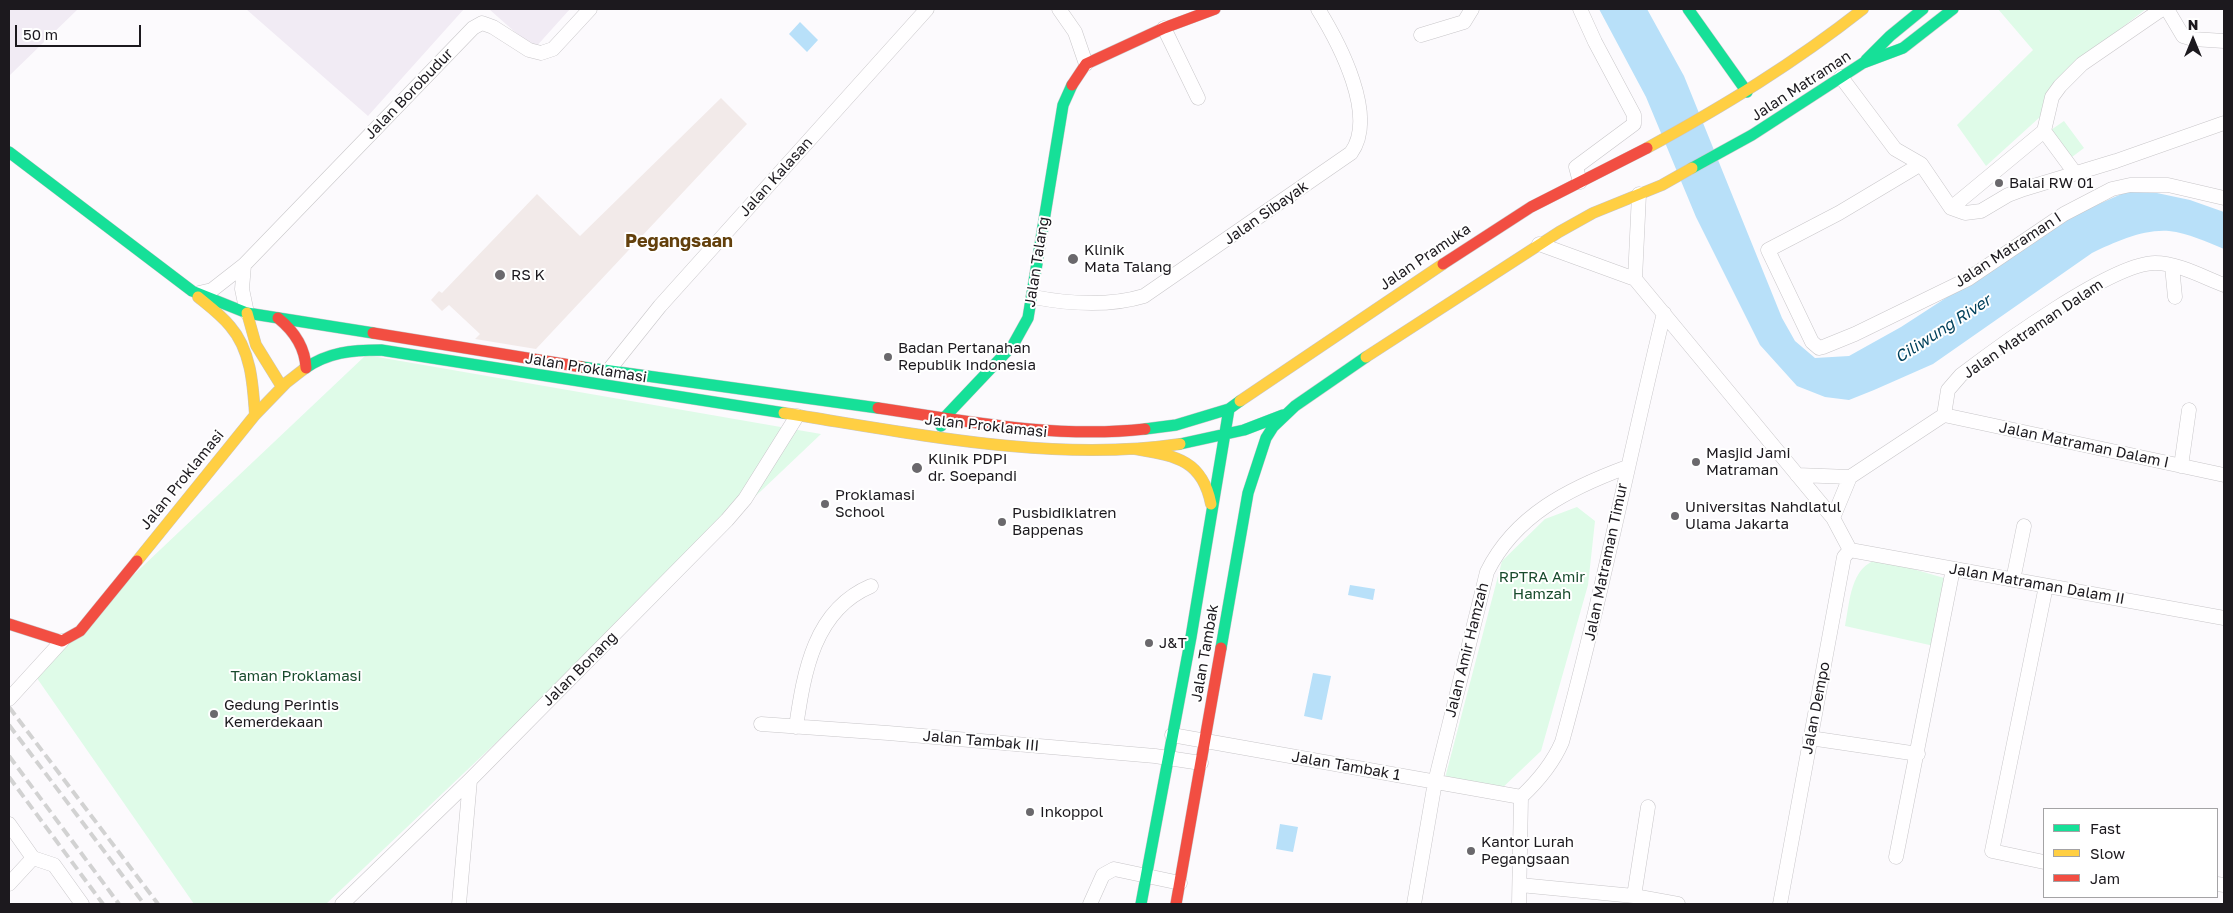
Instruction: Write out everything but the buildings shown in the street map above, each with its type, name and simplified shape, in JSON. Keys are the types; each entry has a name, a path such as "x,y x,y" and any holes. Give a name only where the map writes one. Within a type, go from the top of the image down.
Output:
{"main road":[{"path":"1086,64 1164,28 1215,9"},
{"path":"1688,9 1747,92"},
{"name":"Jalan Matraman","path":"1648,147 1747,92 1826,38 1863,9"},
{"path":"1863,63 1890,36 1923,9"},
{"name":"Jalan Matraman","path":"1639,194 1662,185 1752,135 1863,63 1902,48 1953,9"},
{"name":"Jalan Talang","path":"938,436 943,419 1013,345 1028,318 1033,297 1063,104 1067,93 1086,64"},
{"name":"Jalan Pramuka","path":"1229,408 1474,242 1531,207 1648,147"},
{"name":"Jalan Proklamasi","path":"9,152 195,292 247,313 278,318 325,334 608,371 943,419 1016,426 1106,431 1176,425 1229,408"},
{"path":"1282,415 1540,244 1593,213 1639,194"},
{"path":"195,292 235,332 242,345 248,368 255,415"},
{"path":"247,313 256,344 272,374 282,387"},
{"path":"278,318 298,340 306,361 306,368"},
{"path":"325,334 329,356"},
{"name":"Jalan Proklamasi","path":"62,641 80,631 95,615 114,587 255,415 282,387 306,368 329,356 350,350 381,350 797,416 938,436 1063,449 1135,449 1178,445 1224,435 1264,423 1282,415"},
{"name":"Jalan Tambak","path":"1141,904 1229,408"},
{"name":"Jalan Tambak","path":"1176,904 1206,741 1249,486 1262,443 1273,424 1282,415"},
{"path":"1135,449 1170,456 1192,466 1201,473 1207,483 1212,512"},
{"path":"9,624 62,641"}],"street":[{"name":"Jalan Borobudur","path":"195,292 212,290 244,265 473,28 482,23 493,26 529,50 541,53 553,49 590,9"},
{"name":"Jalan Kalasan","path":"608,371 660,306 927,9"},
{"path":"1059,9 1075,32 1086,64"},
{"name":"Jalan Sibayak","path":"1033,297 1061,302 1118,303 1144,296 1351,153 1356,146 1361,127 1354,87 1339,43 1318,9"},
{"path":"1421,36 1464,22 1472,9"},
{"path":"1580,9 1595,42 1634,115 1634,124 1576,167 1580,182"},
{"path":"1951,208 2044,131 2052,97 2082,64 2162,9"},
{"path":"2167,9 2183,36 2193,39 2224,41"},
{"path":"1164,28 1198,98"},
{"path":"1842,77 1895,149 1921,164 1951,208 1965,213 1981,211 2008,195 2224,123"},
{"path":"2044,131 2076,173"},
{"name":"Jalan Matraman I","path":"1921,164 1839,213 1768,250 1812,342 1819,348 1856,334 1968,279 2064,214 2112,189 2130,185 2168,185 2224,198"},
{"path":"1635,279 1639,194"},
{"path":"1540,244 1635,279 1833,518 1850,550"},
{"name":"Jalan Matraman Dalam","path":"1944,415 1948,390 1961,375 2028,328 2116,274 2138,265 2156,263 2172,266 2224,285"},
{"path":"244,265 242,289 247,313"},
{"path":"2172,266 2175,297"},
{"name":"Jalan Matraman Timur","path":"1521,797 1531,788 1557,754 1562,742 1588,650 1626,467 1664,313"},
{"path":"2181,466 2189,410"},
{"path":"1833,518 1850,476 1944,415"},
{"name":"Jalan Matraman Dalam I","path":"1944,415 2224,476"},
{"name":"Jalan Bonang","path":"342,904 470,780 727,520 745,499 797,416"},
{"name":"Jalan Amir Hamzah","path":"1414,904 1435,782 1487,572 1496,553 1508,538 1550,502 1583,483 1626,467"},
{"path":"1797,474 1850,476"},
{"path":"2013,580 2024,526"},
{"name":"Jalan Matraman Dalam II","path":"1850,550 2224,618"},
{"name":"Jalan Dempo","path":"1780,904 1844,557 1850,550"},
{"path":"1896,857 1918,754 1953,569"},
{"path":"796,727 810,656 822,629 857,592 871,586"},
{"path":"2043,862 1992,851 2046,586"},
{"path":"9,699 62,641"},
{"name":"Jalan Tambak III","path":"761,724 888,733 1168,758 1201,763"},
{"name":"Jalan Tambak 1","path":"1172,735 1521,797"},
{"path":"1810,738 1918,754"},
{"path":"459,904 470,780"},
{"path":"1519,904 1521,797"},
{"path":"1634,896 1648,807"},
{"path":"9,824 33,858 54,865 82,904"},
{"path":"9,884 33,858"},
{"path":"1090,904 1103,875 1114,869 1180,883"},
{"path":"1520,885 1634,896 1678,904"}],"shaded area":[{"path":"9,9 78,9 9,76"},
{"path":"246,9 464,9 368,116"},
{"path":"489,9 570,9 534,49"},
{"path":"721,98 747,124 536,349 475,339 480,334 449,305 442,311 431,300 439,291 442,293 537,194 580,236"}],"green space":[{"path":"1998,9 2146,9 2080,60 2051,107 1986,166 1957,125 2033,50"},
{"path":"2064,121 2084,148 2068,160 2048,132"},
{"name":"Taman Proklamasi","path":"366,355 821,434 326,904 194,904 32,671"},
{"name":"RPTRA Amir Hamzah","path":"1577,507 1595,521 1588,585 1541,751 1498,792 1445,778 1502,561 1545,519"},
{"path":"1879,559 1944,578 1934,646 1845,626 1850,596 1857,577 1869,563"}],"water":[{"name":"Ciliwung River","path":"1599,9 1647,9 1684,76 1782,318 1795,341 1815,358 1849,356 1901,327 2074,215 2126,192 2157,193 2190,200 2224,212 2224,249 2190,236 2169,231 2139,234 2120,241 2092,253 1933,364 1849,400 1825,397 1797,386 1760,345 1696,217 1646,97"},
{"path":"800,22 818,40 807,52 789,34"},
{"path":"1350,585 1375,589 1373,600 1348,595"},
{"path":"1313,673 1331,676 1322,720 1304,716"},
{"path":"1280,824 1298,827 1293,852 1276,849"}],"railway":[{"path":"9,707 158,904"},
{"path":"9,725 144,904"},
{"path":"9,756 119,904"},
{"path":"9,777 103,904"}],"traffic: fast":[{"path":"1688,9 1747,92"},
{"path":"1866,60 1890,36 1923,9"},
{"path":"1692,168 1752,135 1863,63 1903,48 1953,9"},
{"path":"941,426 943,419 1013,345 1028,318 1063,105 1072,85"},
{"path":"9,152 192,291 247,313 373,333"},
{"path":"304,369 322,359 341,353 381,350 784,413"},
{"path":"1221,648 1248,493 1266,438 1273,427 1295,406 1366,357"},
{"path":"582,367 878,408"},
{"path":"1141,904 1191,637 1229,409 1240,401"},
{"path":"1145,429 1176,425 1229,409"},
{"path":"1180,444 1244,430 1283,415"}],"traffic: slow":[{"path":"1647,148 1758,83 1811,48 1863,9"},
{"path":"1366,357 1559,232 1593,213 1662,185 1692,168"},
{"path":"1240,401 1443,264"},
{"path":"198,297 215,311 237,335 250,368 255,415"},
{"path":"247,313 256,345 282,387"},
{"path":"137,561 255,415 286,383 304,369"},
{"path":"784,413 931,437 1032,448 1131,449 1180,444"},
{"path":"1135,449 1162,454 1185,462 1201,477 1211,504"}],"traffic: jam":[{"path":"1072,85 1086,64 1164,28 1215,9"},
{"path":"1443,264 1531,207 1647,148"},
{"path":"278,318 298,340 306,368"},
{"path":"373,333 582,367"},
{"path":"878,408 977,423 1044,430 1112,432 1145,429"},
{"path":"9,624 62,641 80,631 137,561"},
{"path":"1176,904 1221,648"}],"place":[{"name":"Balai RW 01","path":"1999,183"},
{"name":"Klinik Mata Talang","path":"1073,259"},
{"name":"RS K","path":"500,275"},
{"name":"Badan Pertanahan Republik Indonesia","path":"888,357"},
{"name":"Masjid Jami Matraman","path":"1696,462"},
{"name":"Klinik PDPI dr. Soepandi","path":"917,468"},
{"name":"Proklamasi School","path":"825,504"},
{"name":"Universitas Nahdlatul Ulama Jakarta","path":"1675,516"},
{"name":"Pusbidiklatren Bappenas","path":"1002,522"},
{"name":"J&T","path":"1149,643"},
{"name":"Gedung Perintis Kemerdekaan","path":"214,714"},
{"name":"Inkoppol","path":"1030,812"},
{"name":"Kantor Lurah Pegangsaan","path":"1471,851"}],"district":[{"name":"Pegangsaan","path":"679,241"}]}
